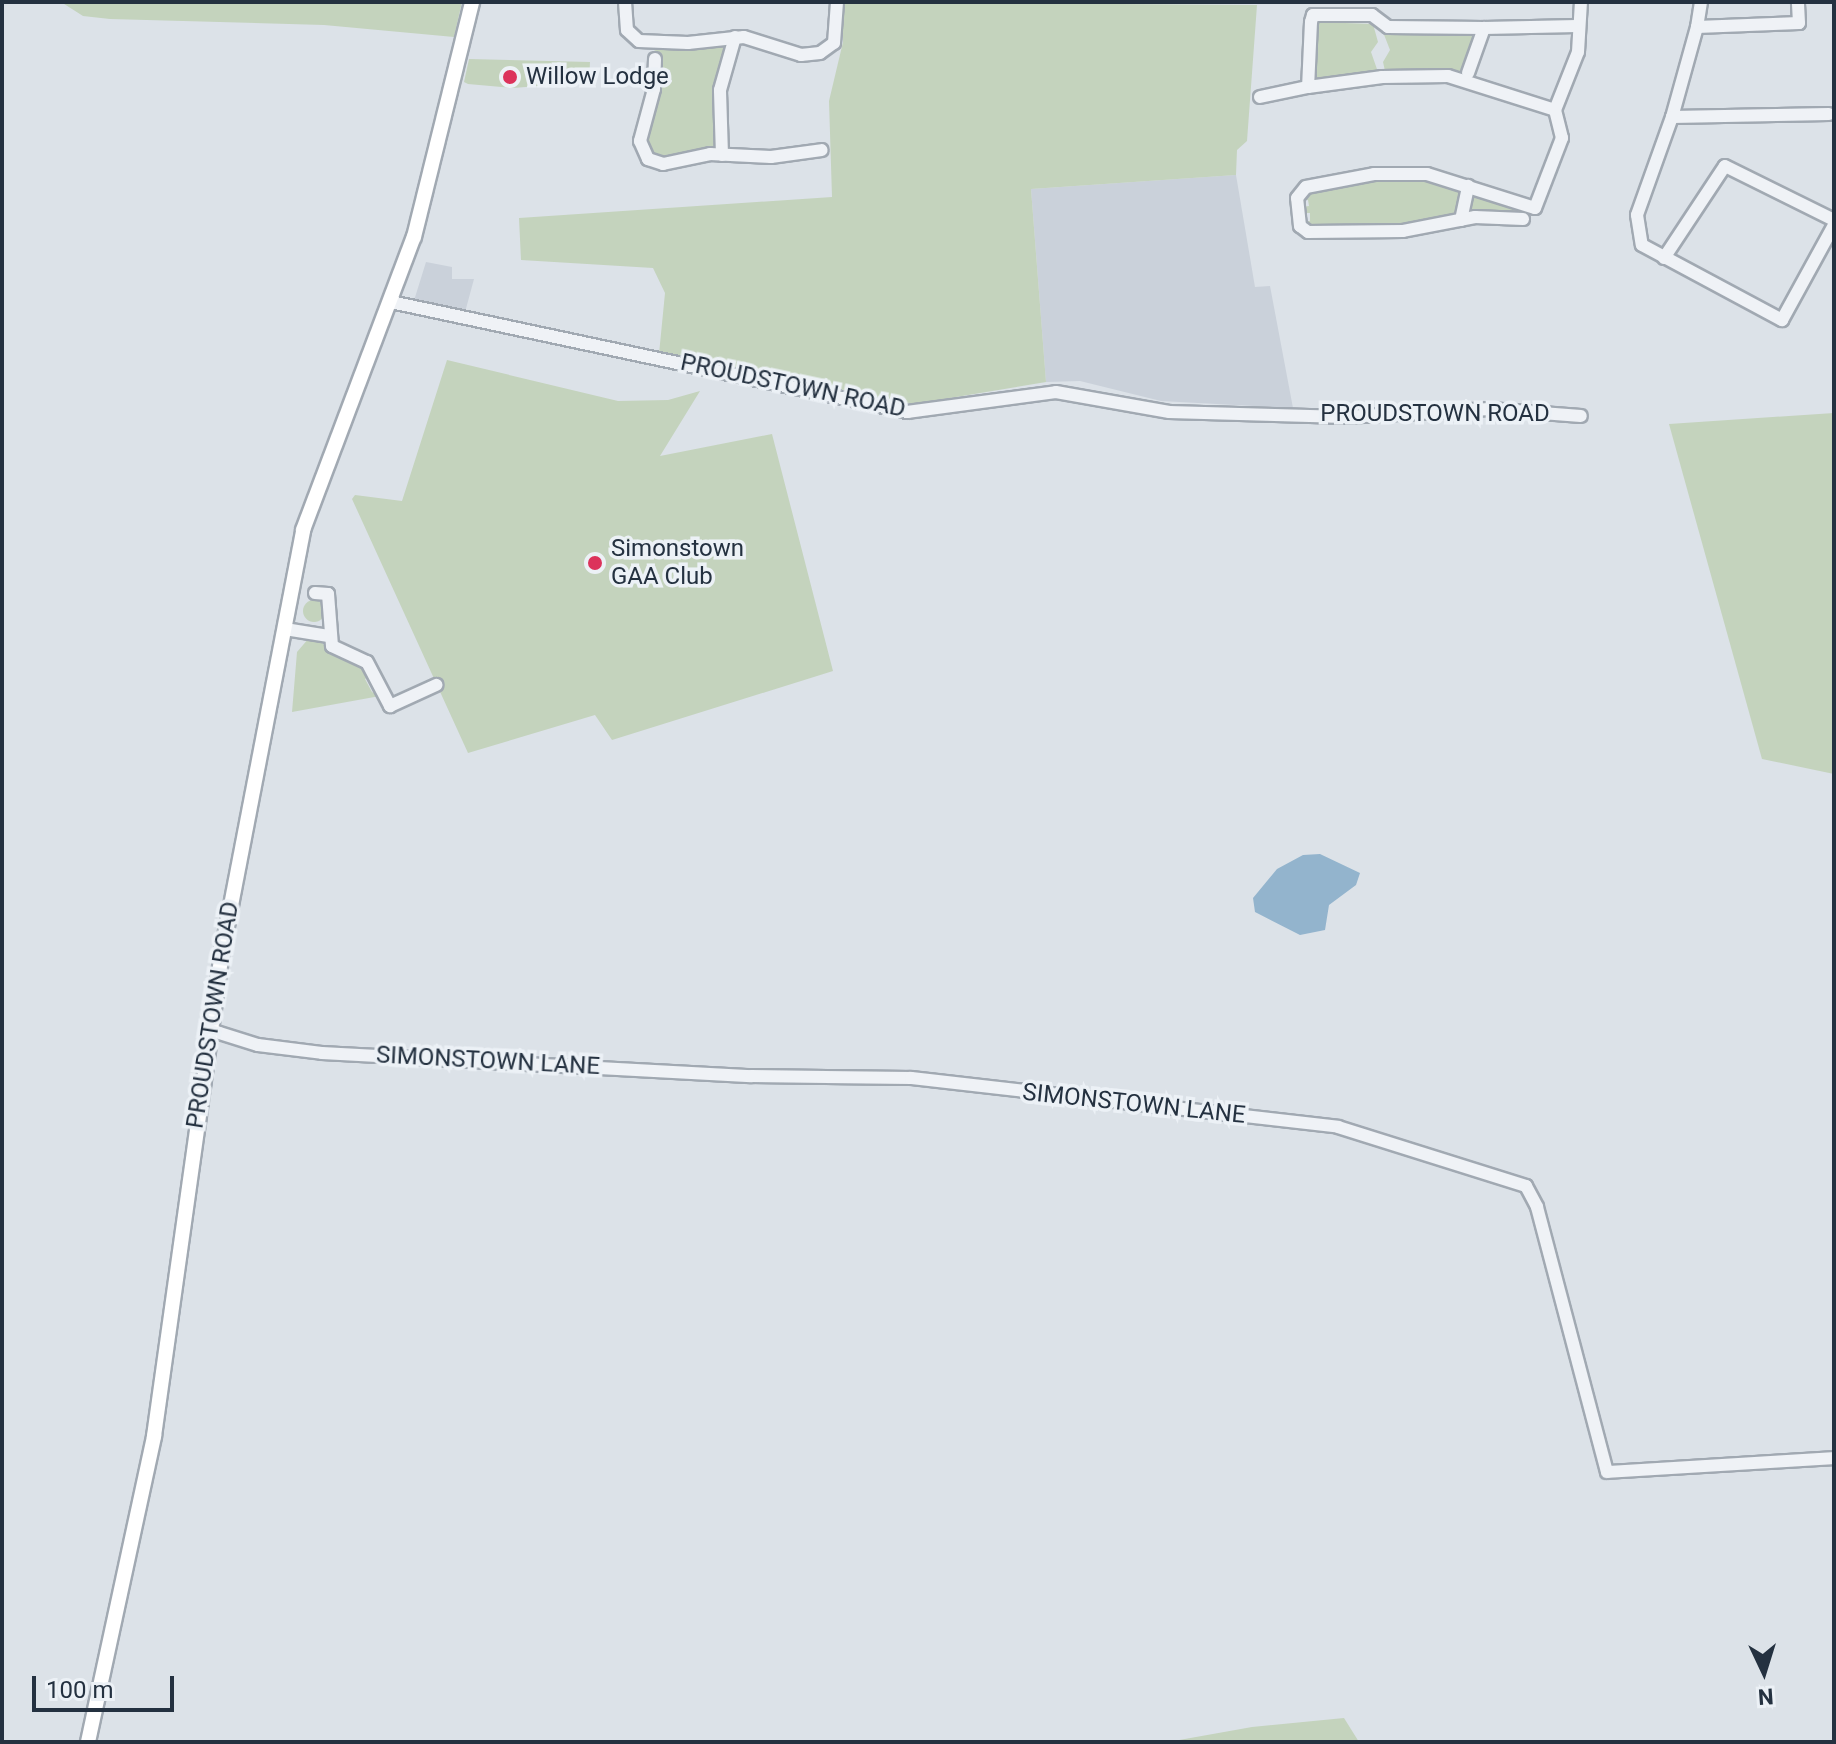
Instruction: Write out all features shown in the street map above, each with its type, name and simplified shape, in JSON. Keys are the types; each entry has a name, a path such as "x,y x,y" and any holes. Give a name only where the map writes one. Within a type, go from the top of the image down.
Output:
{"main road":[{"name":"PROUDSTOWN ROAD","path":"88,1742 154,1436 210,1030 285,629 317,484 391,302 417,227 472,2"}],"street":[{"path":"625,2 627,30 639,41 688,43 735,37 756,39 790,54 820,53 834,43 837,2"},
{"path":"1523,219 1461,220 1403,231 1308,232 1300,226 1297,198 1306,187 1387,173 1427,174 1535,208 1562,138 1555,110 1578,52 1577,26 1581,2"},
{"path":"1664,258 1725,166 1834,222 1782,320 1664,258 1642,245 1637,215 1672,117 1701,2"},
{"path":"1697,27 1799,23 1798,2"},
{"path":"1308,87 1313,15 1372,15 1388,27 1577,26"},
{"path":"1468,73 1484,28"},
{"path":"722,155 720,90 735,37"},
{"path":"655,59 655,73 640,141 643,153 663,164 722,155 822,150"},
{"path":"655,73 671,73"},
{"path":"1260,97 1382,77 1448,76 1555,110"},
{"path":"1672,117 1829,114"},
{"path":"806,153 807,166"},
{"path":"1461,220 1468,186"},
{"name":"PROUDSTOWN ROAD","path":"391,302 898,411 1056,392 1169,412 1345,417 1490,409 1581,416"},
{"path":"315,593 328,594 328,636 341,654 372,667 390,706 436,685"},
{"path":"285,629 328,636"},
{"name":"SIMONSTOWN LANE","path":"210,1030 258,1045 322,1053 751,1076 911,1078 1338,1127 1526,1186 1537,1207 1607,1472 1834,1458"}],"shaded area":[{"path":"1236,175 1255,287 1270,286 1293,408 1161,401 1080,381 1046,382 1031,189"},
{"path":"426,262 452,267 452,279 474,279 464,316 412,307"}],"green space":[{"path":"61,2 462,2 454,37 324,25 110,19 83,16"},
{"path":"843,2 1257,5 1247,141 1237,150 1236,175 1031,189 1046,382 914,404 659,354 665,293 653,268 521,260 519,218 832,197 829,101 843,42"},
{"path":"1317,22 1373,24 1378,42 1371,52 1378,72 1313,82"},
{"path":"1383,32 1473,33 1475,36 1462,72 1385,71 1383,62 1390,50"},
{"path":"724,45 728,52 715,90 717,147 661,160 647,154 645,137 659,80 671,77 670,70 660,68 658,52 647,47"},
{"path":"469,59 590,62 589,82 513,88 468,84 464,82"},
{"path":"1384,178 1430,178 1460,188 1456,215 1397,227 1309,228 1303,222 1310,221 1310,213 1302,213 1302,207 1309,206 1308,200 1301,200 1307,191"},
{"path":"1477,194 1527,214 1469,214 1466,205 1470,195"},
{"name":"Simonstown GAA Club","path":"447,360 618,401 668,400 700,391 660,456 772,434 833,671 612,740 595,715 468,753 352,499 355,495 402,501"},
{"path":"1834,413 1834,774 1762,759 1669,424"},
{"path":"310,600 318,600 325,611 318,622 310,622 303,615 303,607"},
{"path":"309,638 319,640 335,656 360,663 371,674 365,679 372,692 380,696 292,712 297,652"},
{"path":"1344,1718 1359,1742 1168,1742 1252,1727"}],"water":[{"path":"1320,854 1360,873 1356,885 1329,905 1325,930 1300,935 1255,912 1253,898 1277,869 1303,855"}],"place":[{"name":"Willow Lodge","path":"510,77"},
{"name":"Simonstown GAA Club","path":"595,563"}]}
